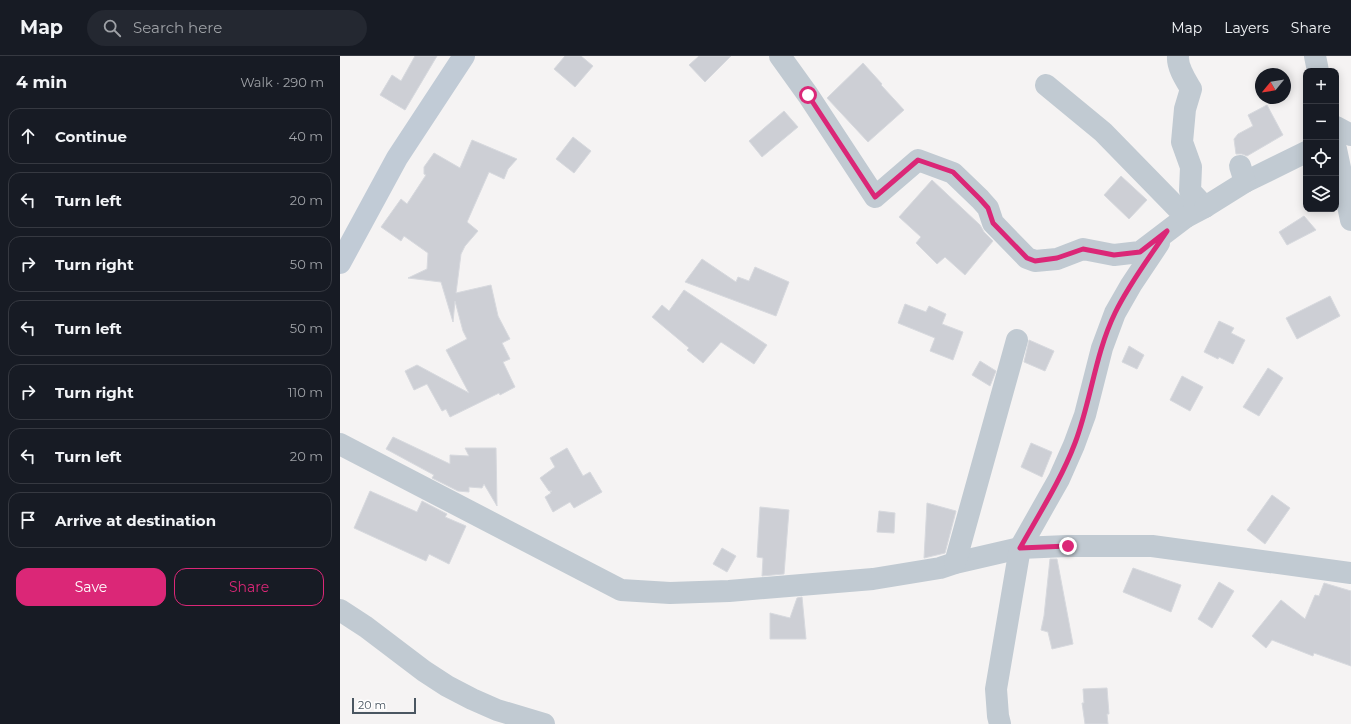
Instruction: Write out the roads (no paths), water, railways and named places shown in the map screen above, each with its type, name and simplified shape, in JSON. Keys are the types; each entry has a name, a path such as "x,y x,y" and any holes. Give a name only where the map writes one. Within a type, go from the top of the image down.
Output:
{"street":[{"path":"340,263 397,158 464,56"},
{"path":"780,56 808,95 875,197 918,160 953,172 988,208 993,223 1027,258 1035,261 1057,258 1083,249 1114,255 1140,252 1186,217 1205,207 1242,174 1303,153"},
{"path":"1178,56 1184,77 1191,89 1185,109 1182,142 1191,167 1190,191 1205,207"},
{"path":"1315,56 1317,68"},
{"path":"1046,85 1103,132 1186,217"},
{"path":"1339,129 1351,135"},
{"path":"1339,163 1351,220"},
{"path":"1000,724 996,689 1020,548 1059,479 1074,444 1085,415 1102,348 1114,313 1167,231"},
{"path":"955,563 1017,340"},
{"path":"340,444 621,590 670,593 729,591 873,579 940,568 955,563 1020,548 1152,546 1351,573"},
{"path":"340,610 447,686 498,710 544,724"}]}
